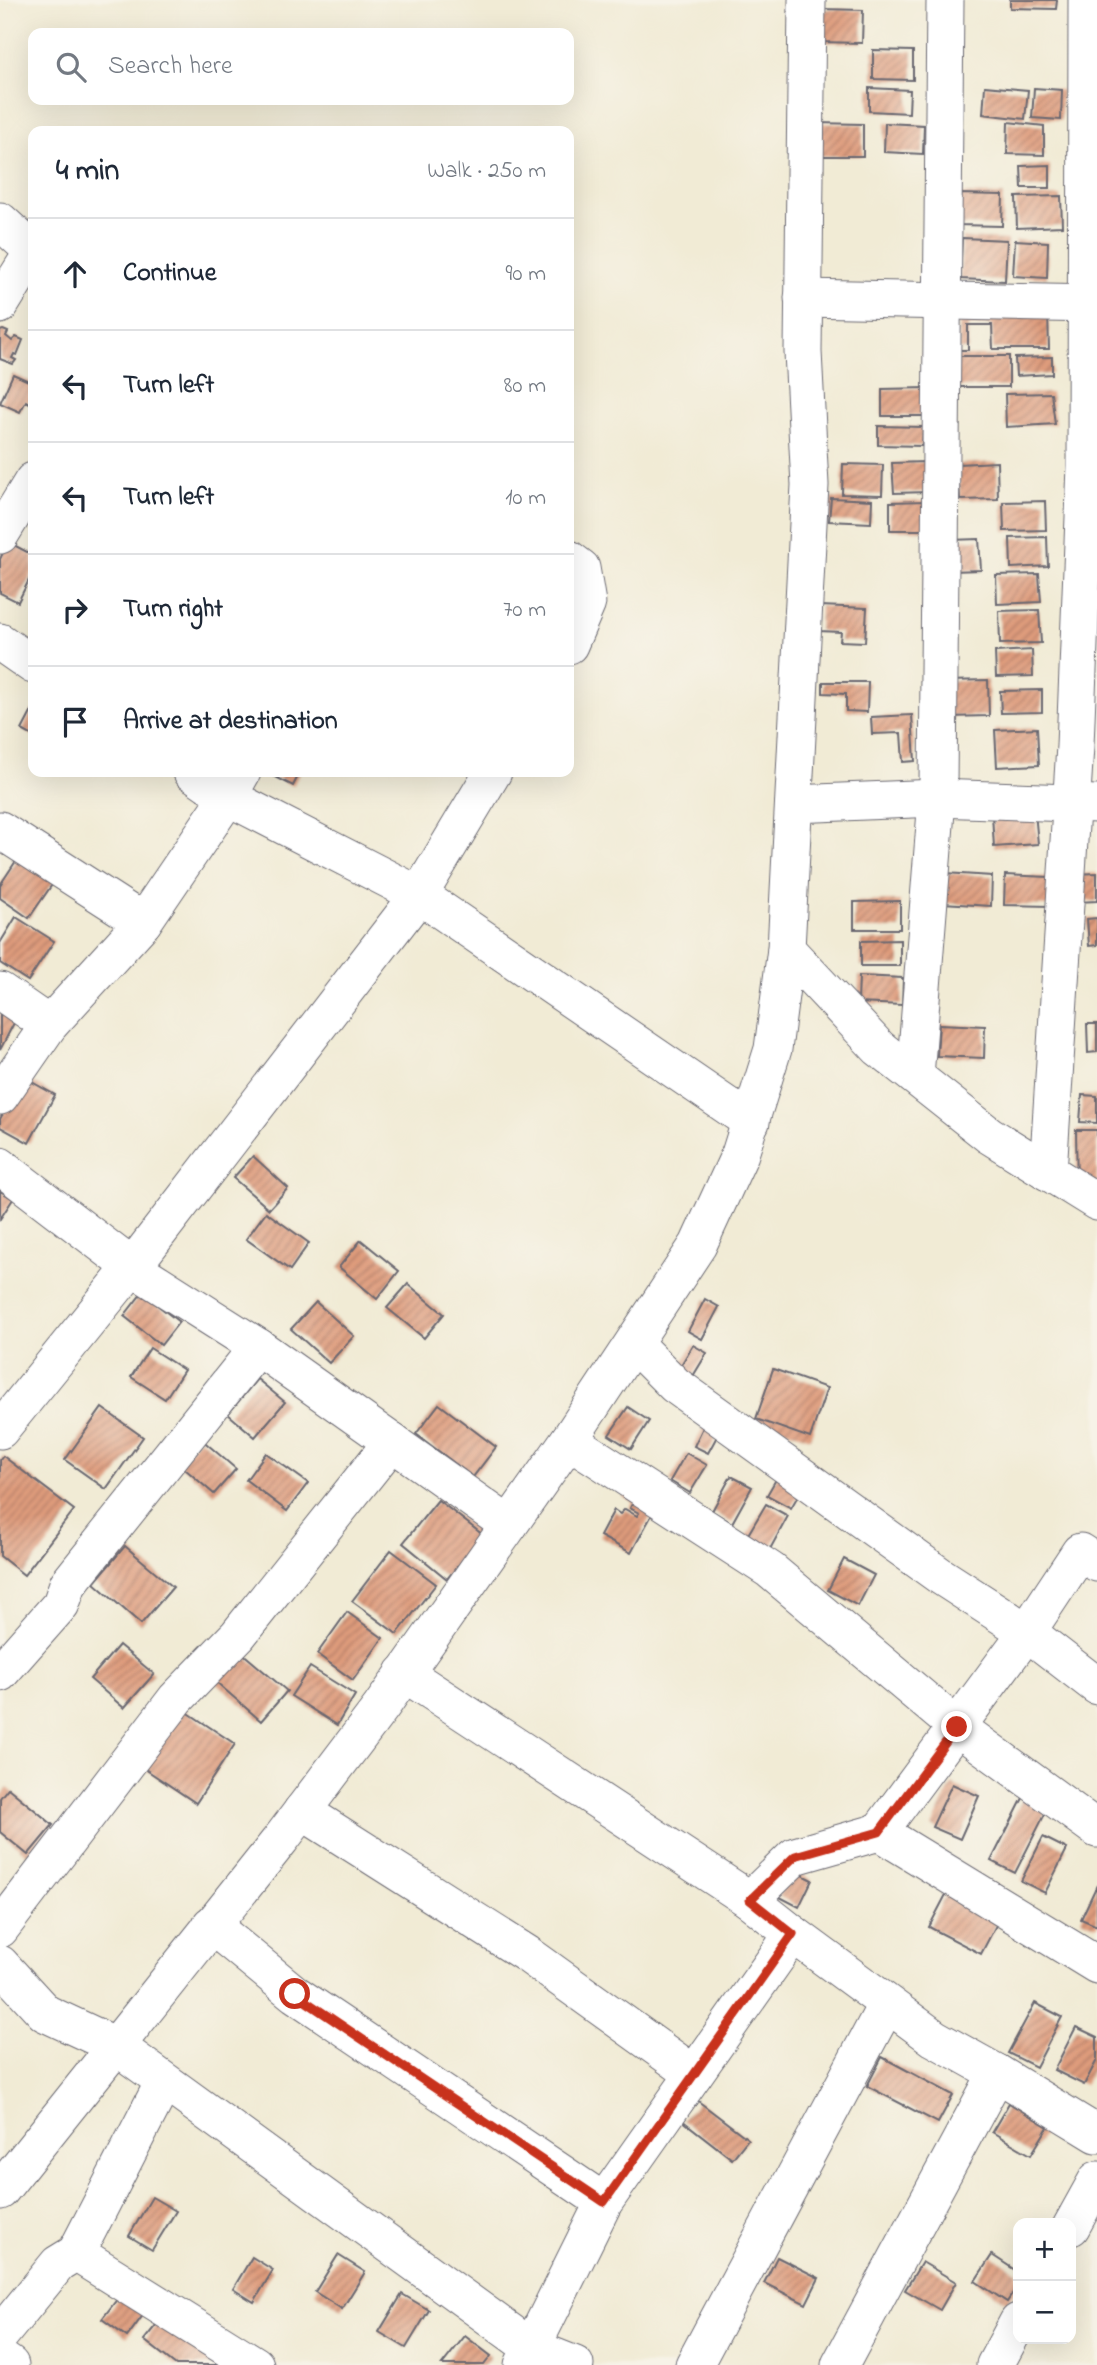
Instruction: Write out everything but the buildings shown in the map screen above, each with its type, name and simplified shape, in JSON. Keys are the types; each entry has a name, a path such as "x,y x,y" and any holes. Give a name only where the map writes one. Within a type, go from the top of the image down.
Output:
{"street":[{"path":"0,2191 302,1811 404,1673 569,1440 698,1245 740,1154 773,1049 786,949 810,485 803,352 807,0"},
{"path":"915,1076 937,792 945,0"},
{"path":"1048,1171 1085,797 1086,466 1091,303 1087,0"},
{"path":"0,221 28,246"},
{"path":"0,305 28,259"},
{"path":"803,298 1091,303"},
{"path":"0,535 28,489"},
{"path":"574,562 582,568 587,603 574,633"},
{"path":"0,642 28,662"},
{"path":"209,777 235,784 419,895 751,1122"},
{"path":"0,1430 132,1267 419,895 490,777"},
{"path":"0,1096 49,1025 143,922 235,784"},
{"path":"794,797 937,792 1085,797"},
{"path":"0,830 143,922"},
{"path":"786,949 879,1048 989,1135 1097,1202"},
{"path":"0,991 49,1025"},
{"path":"0,1166 132,1267 258,1347 509,1525"},
{"path":"634,1343 675,1385 939,1575 1027,1632 1097,1686"},
{"path":"0,1673 61,1604 68,1584 258,1347"},
{"path":"569,1440 770,1570 957,1727 1097,1829"},
{"path":"0,1929 176,1699 238,1635 392,1442"},
{"path":"750,1900 795,1856 879,1832 1027,1632 1080,1552 1097,1563"},
{"path":"404,1673 750,1900 934,2038 1097,2134"},
{"path":"302,1811 527,1954 694,2074"},
{"path":"879,1832 1097,1965"},
{"path":"211,1925 295,1994 604,2202"},
{"path":"528,2357 604,2202 793,1934"},
{"path":"0,1964 44,2013 116,2046 528,2357 575,2365"},
{"path":"694,2365 887,2004"},
{"path":"840,2365 997,2073"},
{"path":"0,2335 58,2264 76,2253 164,2082"},
{"path":"1076,2218 1097,2180"},
{"path":"76,2253 255,2365"},
{"path":"995,2365 1013,2331"},
{"path":"0,2358 10,2365"}],"route":[{"path":"295,1994 604,2202 793,1934 750,1900 795,1856 879,1832 957,1727"}]}
